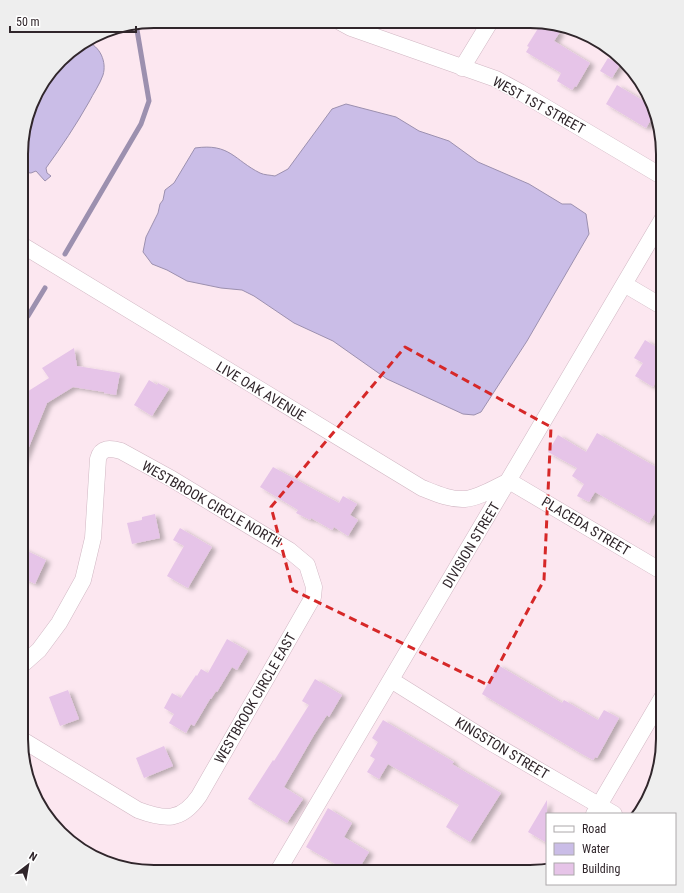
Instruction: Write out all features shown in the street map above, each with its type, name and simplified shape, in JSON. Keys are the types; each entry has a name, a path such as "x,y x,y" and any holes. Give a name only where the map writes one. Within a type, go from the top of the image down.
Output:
{"street":[{"name":"WEST 1ST STREET","path":"351,28 496,79 656,173"},
{"path":"462,68 486,28"},
{"name":"DIVISION STREET","path":"282,865 656,230"},
{"name":"LIVE OAK AVENUE","path":"28,249 422,488 444,496 465,499 478,495 509,481"},
{"path":"624,284 656,303"},
{"name":"WESTBROOK CIRCLE NORTH","path":"28,660 39,650 59,623 83,580 93,538 98,459 99,454 103,450 112,448 120,451 172,479 283,546 307,565 310,575"},
{"name":"PLACEDA STREET","path":"509,481 656,568"},
{"name":"WESTBROOK CIRCLE EAST","path":"28,743 138,810 154,816 168,817 180,814 191,807 199,796 313,598 314,587 310,575"},
{"name":"KINGSTON STREET","path":"391,680 596,810 610,813"},
{"path":"596,810 656,708"}],"highlighted area":[{"path":"405,347 551,427 544,580 488,685 293,590 271,507"}],"water":[{"path":"92,44 99,51 103,60 104,70 100,82 74,127 46,168 47,173 51,176 45,181 36,171 28,173 29,137 32,121 45,91 59,71 71,59"},
{"path":"346,104 396,117 419,131 449,141 478,162 529,184 562,204 571,204 586,214 589,234 527,341 481,412 474,415 463,414 387,379 333,341 294,323 254,296 242,290 221,288 187,281 152,264 143,252 146,237 158,213 165,190 174,183 195,148 207,147 224,150 260,173 275,176 288,169 332,109"}],"building":[{"path":"538,28 555,30 560,32 554,41 590,63 576,87 575,86 572,90 557,81 561,73 526,52 529,47 527,46"},
{"path":"608,58 620,66 612,78 600,71"},
{"path":"617,85 644,101 651,119 646,128 606,104"},
{"path":"645,340 656,347 656,382 653,387 635,376 643,363 634,358"},
{"path":"74,348 77,366 120,373 116,395 73,387 47,403 28,449 28,391 49,378 42,368"},
{"path":"149,380 157,385 158,383 169,389 152,416 134,405"},
{"path":"597,433 656,467 656,511 649,523 595,492 589,502 577,496 584,484 572,476 577,468 548,452 558,435 586,452"},
{"path":"273,467 339,503 343,496 357,504 350,515 358,520 348,536 334,527 332,530 311,518 310,520 296,513 298,510 260,487"},
{"path":"155,514 160,538 132,544 127,523 142,520 142,517"},
{"path":"180,528 212,547 188,588 167,576 184,546 173,540"},
{"path":"28,551 46,560 35,584 28,580"},
{"path":"227,639 248,651 237,670 232,667 194,726 191,724 186,733 169,723 174,714 164,708 172,693 181,698 201,669 208,673"},
{"path":"498,665 562,703 564,700 598,720 604,710 619,718 597,758 595,757 593,760 580,753 482,694"},
{"path":"315,679 342,695 329,717 327,715 314,735 284,787 303,799 287,823 248,799 309,705 302,701"},
{"path":"68,690 79,719 60,726 49,697"},
{"path":"383,720 454,762 452,764 501,793 470,842 446,827 459,805 388,764 379,779 367,772 375,759 370,756 378,742 372,738"},
{"path":"164,746 173,766 144,778 136,758"},
{"path":"547,800 546,842 528,832"},
{"path":"328,808 352,823 344,837 369,852 361,865 337,865 306,847"}],"waterway":[{"path":"65,254 141,124 149,101 137,29"},
{"path":"28,316 45,288"}]}
